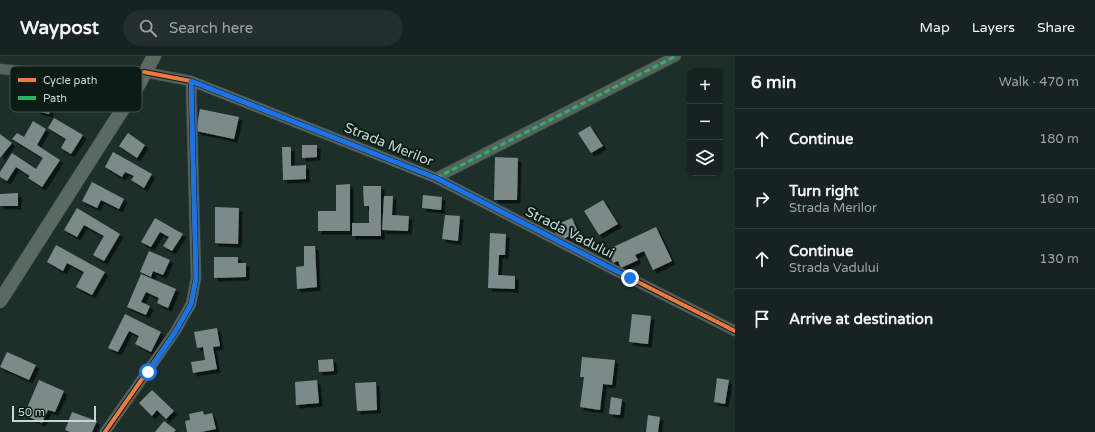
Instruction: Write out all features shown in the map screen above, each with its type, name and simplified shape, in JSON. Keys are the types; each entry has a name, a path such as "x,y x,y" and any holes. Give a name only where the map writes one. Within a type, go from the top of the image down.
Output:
{"main road":[{"path":"142,77 154,56"},
{"path":"0,301 120,112"}],"street":[{"name":"Strada Merilor","path":"142,77 191,81 436,178 676,56"},
{"name":"Strada Merilor","path":"0,69 10,70"},
{"path":"105,432 175,332 191,304 196,278 191,81"},
{"name":"Strada Vadului","path":"436,178 735,331"}],"building":[{"path":"200,109 239,117 234,139 196,131"},
{"path":"54,118 83,135 71,154 61,148 66,139 48,128"},
{"path":"33,121 46,129 37,145 60,160 42,187 28,178 30,176 16,167 7,181 0,177 0,172 12,153 36,169 43,158 12,139 17,133 24,137"},
{"path":"590,126 603,146 591,153 578,133"},
{"path":"128,133 145,145 137,158 119,146"},
{"path":"0,134 12,143 0,158"},
{"path":"302,145 317,145 317,157 302,158"},
{"path":"282,147 291,147 291,166 306,165 306,179 283,180"},
{"path":"113,152 152,174 144,188 131,180 134,176 125,172 122,177 105,167"},
{"path":"495,157 518,158 517,200 494,200"},
{"path":"92,182 124,199 119,209 101,200 97,208 82,201"},
{"path":"350,184 350,231 318,231 318,211 336,211 336,185"},
{"path":"363,186 381,186 381,236 352,236 352,223 369,223 369,206 364,206"},
{"path":"18,193 18,206 0,206 0,194"},
{"path":"423,195 442,197 441,210 422,208"},
{"path":"384,196 393,196 392,215 409,216 408,231 382,230"},
{"path":"603,200 618,224 599,235 584,211"},
{"path":"215,207 239,208 238,244 215,243"},
{"path":"77,208 120,234 104,261 93,255 104,236 84,225 77,237 64,230"},
{"path":"445,215 460,216 458,241 442,239"},
{"path":"155,218 183,234 172,251 163,246 169,237 160,232 151,247 141,242"},
{"path":"572,218 578,232 559,241 553,226"},
{"path":"656,227 672,261 653,270 644,251 635,255 638,260 621,268 618,261 613,263 607,250"},
{"path":"490,233 506,234 505,255 499,255 498,275 515,276 515,289 488,288"},
{"path":"56,245 105,272 92,295 76,287 84,272 67,263 63,271 47,262"},
{"path":"304,246 315,246 317,287 297,289 296,267 304,266"},
{"path":"149,251 170,260 163,275 153,271 151,277 140,272"},
{"path":"214,257 238,257 238,263 246,263 246,277 214,278"},
{"path":"141,274 176,289 168,308 157,303 159,298 146,292 141,302 150,306 146,315 127,307"},
{"path":"125,314 161,332 151,352 135,344 139,336 129,331 118,352 108,348"},
{"path":"632,314 651,316 648,344 629,342"},
{"path":"217,328 220,346 213,347 217,369 193,373 191,362 205,360 203,347 197,348 194,332"},
{"path":"7,352 36,365 29,380 0,367"},
{"path":"582,357 615,360 612,385 603,384 600,410 580,407 584,377 580,377"},
{"path":"333,359 334,371 319,372 318,360"},
{"path":"717,378 729,380 725,404 714,402"},
{"path":"39,380 64,391 55,412 48,410 42,423 24,415"},
{"path":"317,380 319,403 296,405 295,382"},
{"path":"376,382 377,410 357,411 355,383"},
{"path":"152,390 174,411 166,419 157,410 152,416 139,403"},
{"path":"611,397 622,399 620,415 609,414"},
{"path":"203,411 204,415 212,413 216,429 201,432 187,432 185,421 190,420 189,414"},
{"path":"72,412 97,421 92,432 70,432 65,430"},
{"path":"648,415 660,417 658,432 646,432"},
{"path":"164,421 176,430 174,432 155,432"}],"marked path":[{"path":"436,178 676,56"}],"cycle path":[{"path":"144,72 191,81 436,178 735,331"},
{"path":"105,432 175,332 191,304 196,278 191,81"}],"route":[{"path":"148,372 175,332 191,304 196,278 191,81 436,178 630,278"}]}
